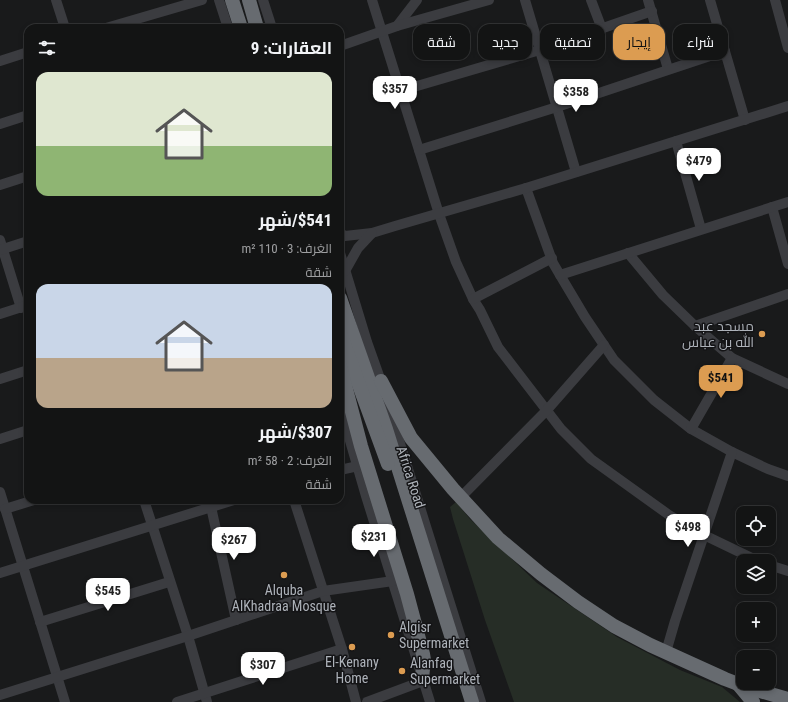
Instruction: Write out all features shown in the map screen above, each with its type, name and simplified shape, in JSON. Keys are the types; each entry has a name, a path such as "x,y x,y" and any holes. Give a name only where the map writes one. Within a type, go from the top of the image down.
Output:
{"highway":[{"path":"232,0 240,24"},
{"path":"248,0 256,24"},
{"name":"Africa Road","path":"344,309 386,429 462,702"},
{"name":"Africa Road","path":"344,344 472,702"},
{"path":"344,381 361,446 407,594 423,654 423,679"},
{"path":"381,381 411,438 498,538 540,574 614,626 666,652 736,684"},
{"path":"742,690 753,702"},
{"path":"759,690 788,698"}],"street":[{"path":"56,0 64,24"},
{"path":"120,24 202,0"},
{"path":"219,0 227,24"},
{"path":"263,0 271,24"},
{"path":"372,0 438,214 456,262 498,347 561,429 591,459 669,515 704,535 743,554"},
{"path":"397,26 417,0"},
{"path":"344,45 397,26 489,0"},
{"path":"400,91 540,50 525,0"},
{"path":"591,0 600,24"},
{"path":"648,0 668,69"},
{"path":"710,0 717,24"},
{"path":"775,0 786,32 788,48"},
{"path":"605,28 652,11"},
{"path":"0,61 24,53"},
{"path":"543,60 576,172"},
{"path":"419,150 557,108 696,60"},
{"path":"728,60 745,120"},
{"path":"344,235 372,233 438,214 788,106"},
{"path":"0,124 24,116"},
{"path":"676,141 701,229"},
{"path":"0,185 24,177"},
{"path":"526,188 552,258 560,275 614,360 654,400 691,429 732,452 768,469 788,476"},
{"path":"560,275 788,202"},
{"path":"772,207 788,264"},
{"path":"345,271 358,248 372,233"},
{"path":"0,314 24,306 1,247 24,242"},
{"path":"628,253 663,295 695,326 732,358 788,384"},
{"path":"474,300 552,258"},
{"name":"Africa Road","path":"344,267 482,702"},
{"path":"695,326 788,294"},
{"path":"461,497 547,410 604,346"},
{"path":"691,429 732,358"},
{"path":"0,379 24,371"},
{"path":"344,419 430,702"},
{"path":"0,439 24,431"},
{"path":"666,652 732,452"},
{"path":"344,469 358,466"},
{"path":"0,492 65,702"},
{"path":"5,509 24,503"},
{"path":"145,504 169,582 188,636 206,698"},
{"path":"0,572 221,504"},
{"path":"295,504 342,649 356,702"},
{"path":"211,507 236,620"},
{"path":"776,567 788,571"},
{"path":"0,695 188,636 323,591 393,581"},
{"path":"40,622 169,582"},
{"path":"176,702 206,698 342,649"},
{"path":"367,702 423,679"}],"shaded area":[{"path":"456,502 470,519 537,583 617,637 680,670 722,687 740,702 514,702 485,620 453,519 450,507"}],"place":[{"name":"مسجد عبد الله بن عباس","path":"762,334"},
{"name":"Alquba AlKhadraa Mosque","path":"284,575"},
{"name":"Algisr Supermarket","path":"391,635"},
{"name":"El-Kenany Home","path":"352,647"},
{"name":"Alanfag Supermarket","path":"402,671"}]}
